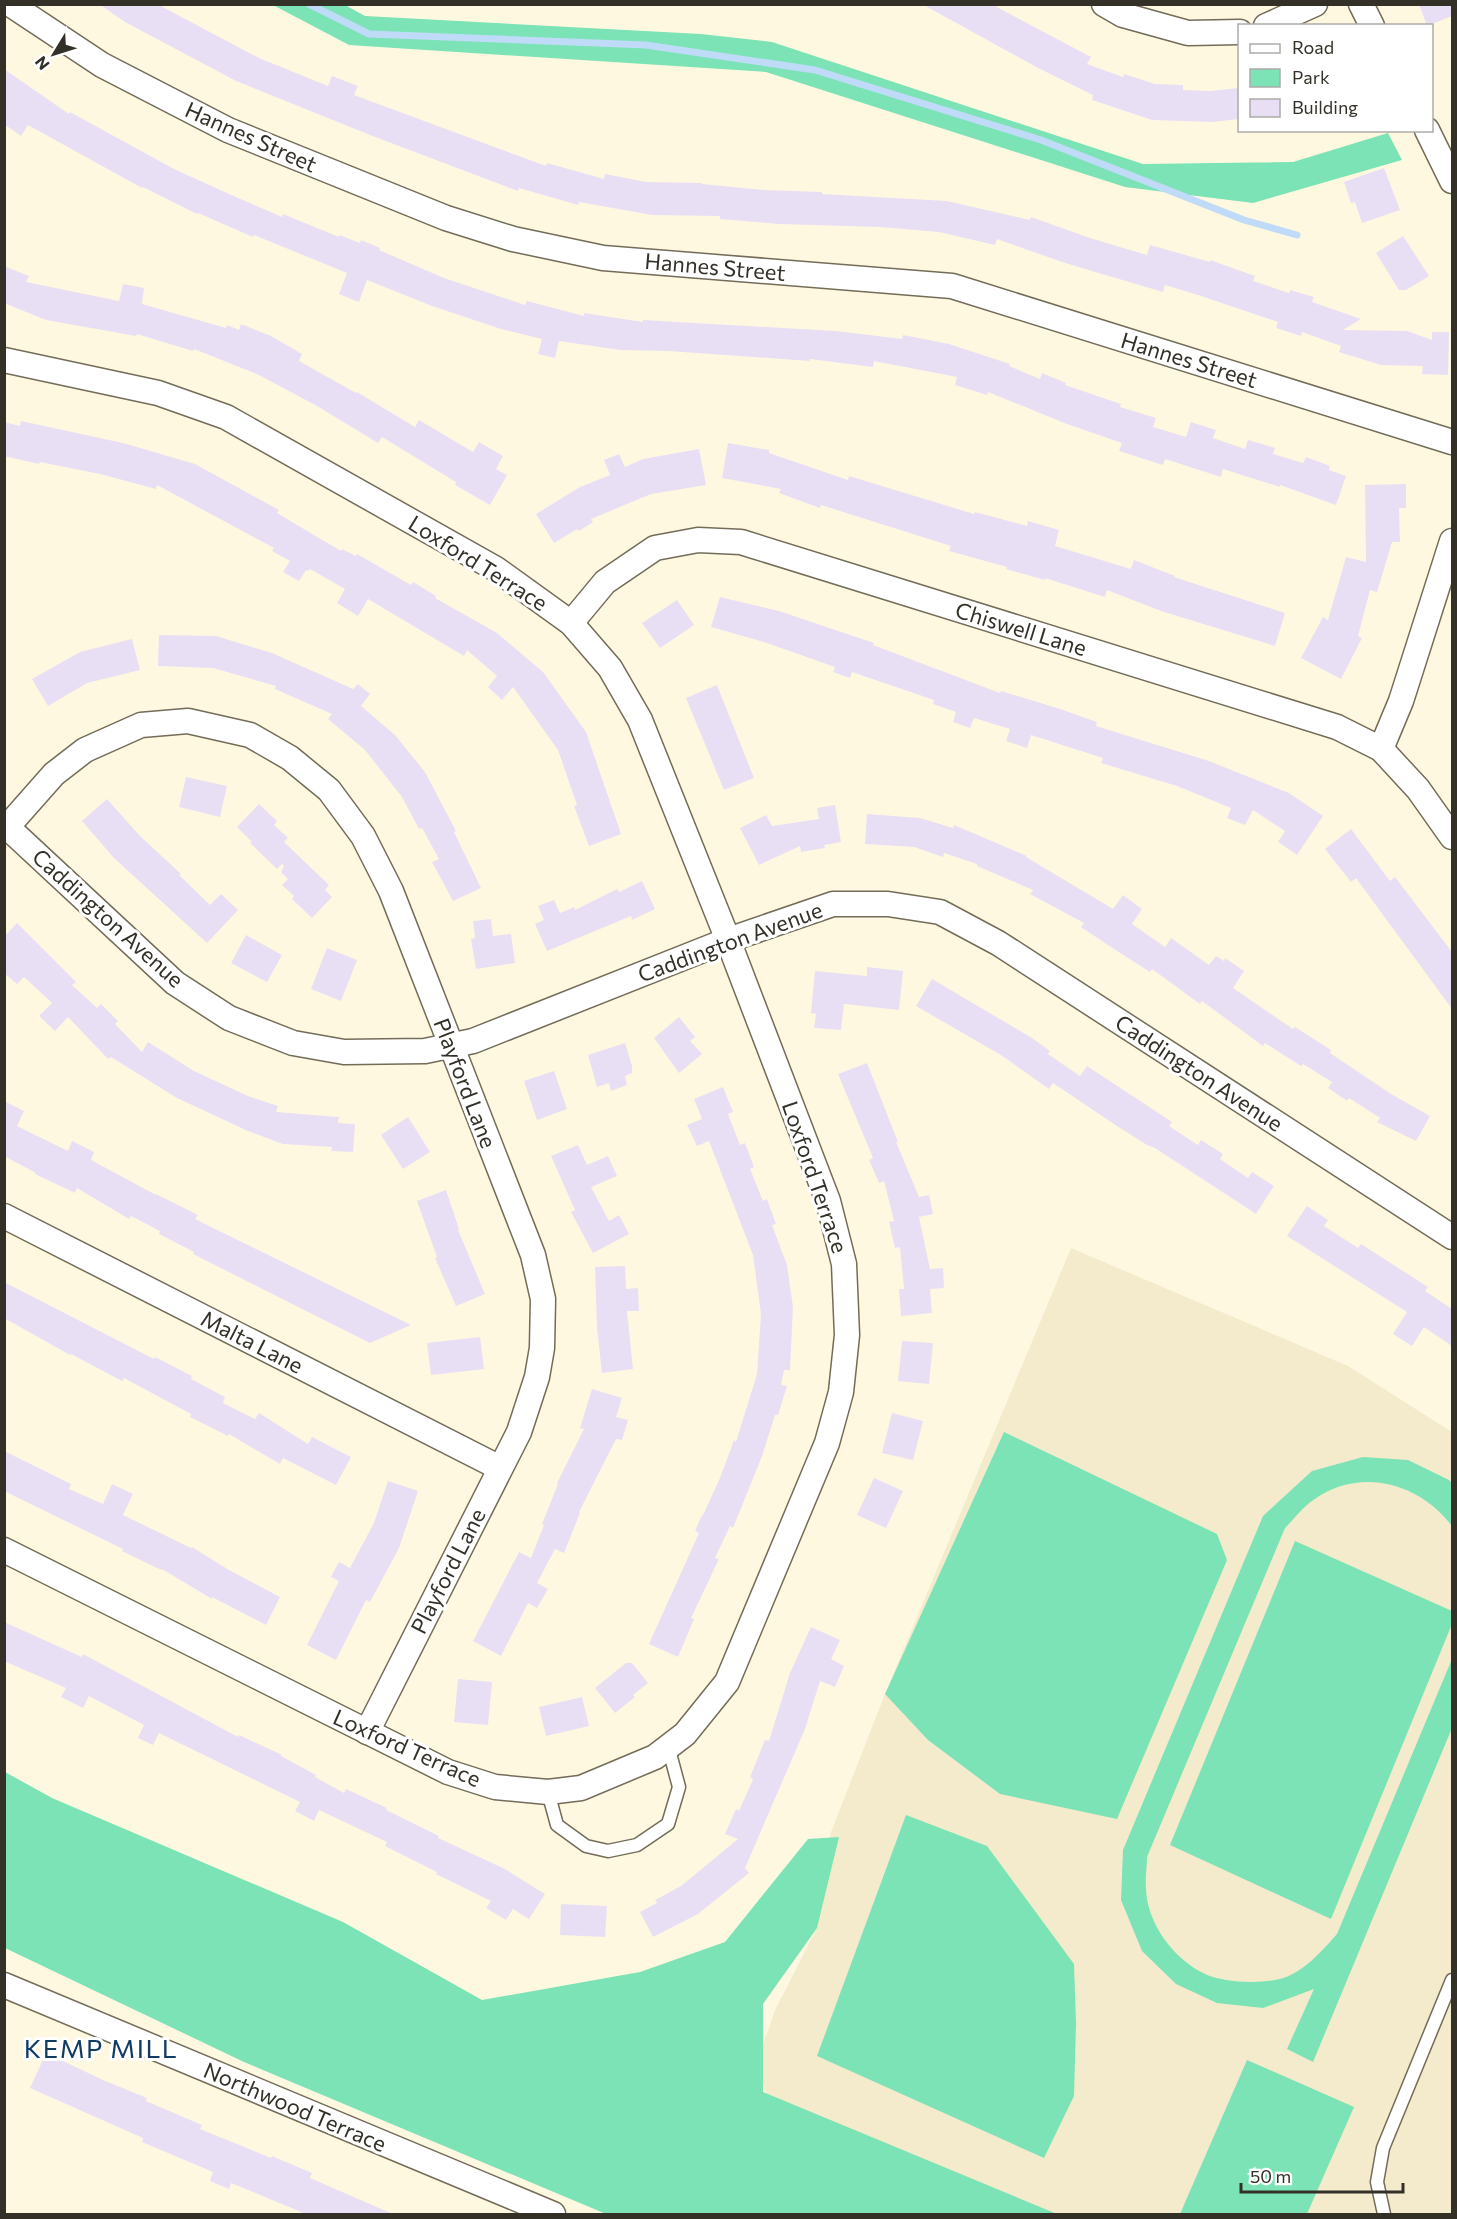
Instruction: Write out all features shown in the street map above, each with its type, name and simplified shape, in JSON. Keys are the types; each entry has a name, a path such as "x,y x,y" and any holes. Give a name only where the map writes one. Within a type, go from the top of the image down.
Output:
{"street":[{"name":"Hannes Street","path":"10,4 102,65 228,130 446,218 513,239 603,258 952,286 1452,442"},
{"path":"1104,4 1123,15 1188,33 1238,32"},
{"path":"1270,24 1315,4"},
{"path":"1361,4 1371,24"},
{"path":"1438,139 1452,181"},
{"name":"Loxford Terrace","path":"4,360 159,393 226,417 496,569 571,623 610,668 640,720 728,940 828,1201 844,1264 847,1335 841,1392 827,1443 727,1682 685,1734 655,1757 581,1788 548,1792 495,1787 458,1775 367,1732 4,1550"},
{"name":"Chiswell Lane","path":"571,623 605,582 655,548 698,540 741,542 1337,728 1382,749 1418,789 1452,837"},
{"path":"1382,749 1401,701 1452,541"},
{"name":"Playford Lane","path":"6,825 54,774 85,750 141,725 188,721 250,735 290,758 329,790 363,836 391,891 532,1255 543,1299 542,1348 537,1377 519,1432 367,1732"},
{"name":"Caddington Avenue","path":"6,825 175,983 229,1018 293,1043 344,1052 425,1051 473,1041 728,940 833,904 888,904 940,912 998,943 1452,1237"},
{"name":"Malta Lane","path":"4,1216 500,1468"},
{"name":"Northwood Terrace","path":"4,1985 553,2214"}],"lane":[{"path":"548,1792 556,1825 586,1846 608,1851 637,1845 668,1824 679,1787 668,1746"},
{"path":"1384,2214 1377,2182 1383,2148 1452,1980"}],"shaded area":[{"path":"1071,1248 1348,1366 1452,1432 1452,2214 1036,2214 769,2102 757,2063 775,2010 817,1928 831,1832 885,1694"}],"green space":[{"path":"273,5 345,5 365,16 701,34 772,42 1143,164 1293,162 1388,133 1402,160 1253,203 1125,187 766,72 349,45"},
{"path":"1004,1432 1217,1534 1227,1560 1117,1819 1000,1794 928,1740 885,1694"},
{"path":"1363,1457 1408,1460 1449,1480 1452,1483 1452,1526 1423,1499 1387,1484 1368,1482 1349,1484 1330,1490 1312,1501 1285,1528 1147,1857 1146,1889 1151,1914 1172,1949 1192,1966 1220,1979 1241,1982 1272,1981 1296,1972 1312,1961 1337,1934 1452,1659 1452,1728 1313,2062 1287,2049 1314,1989 1263,2008 1217,2003 1176,1984 1142,1951 1121,1900 1123,1850 1263,1516 1312,1471"},
{"path":"1295,1541 1452,1611 1452,1624 1331,1919 1170,1845"},
{"path":"5,1772 52,1798 343,1922 482,2000 640,1972 725,1942 808,1839 839,1837 817,1928 763,2004 763,2092 1057,2214 606,2214 244,2062 5,1948"},
{"path":"906,1815 987,1846 1074,1964 1076,2024 1074,2096 1044,2158 817,2056"},
{"path":"1247,2060 1354,2107 1307,2214 1180,2214"}],"building":[{"path":"99,4 157,4 259,58 328,86 332,76 358,86 354,95 546,166 547,163 604,179 605,174 646,182 702,183 764,190 947,201 1030,220 1031,217 1147,255 1150,245 1210,262 1210,260 1255,276 1253,281 1289,293 1290,290 1314,297 1312,302 1361,319 1343,330 1407,331 1432,340 1432,332 1449,332 1448,375 1422,374 1423,366 1381,365 1339,352 1341,346 1302,332 1301,336 1276,328 1278,322 1198,295 1165,285 1163,292 1065,263 997,239 995,245 939,232 880,227 780,224 720,219 720,216 652,215 579,202 578,205 519,188 518,191 236,81 125,22"},
{"path":"922,4 991,4 1091,57 1087,64 1123,77 1124,74 1155,84 1183,85 1183,90 1210,91 1238,88 1238,119 1212,122 1152,120 1092,100 1093,95 1038,68"},
{"path":"1419,4 1452,4 1452,16 1426,24"},
{"path":"4,69 69,114 70,112 174,169 282,217 283,214 339,237 339,235 360,243 361,240 444,278 525,305 527,301 584,316 584,313 643,322 643,320 836,331 902,339 903,335 949,344 1010,364 1009,366 1040,379 1042,373 1066,383 1065,385 1121,404 1120,407 1156,418 1153,427 1186,437 1191,422 1216,430 1213,438 1245,449 1248,440 1275,448 1273,454 1303,463 1306,457 1330,466 1329,470 1346,476 1336,505 1280,485 1280,487 1223,469 1221,477 1165,459 1163,465 1119,451 1122,443 1067,424 988,392 987,395 955,385 957,377 874,361 873,367 810,359 810,361 620,350 559,341 555,358 538,354 542,339 501,329 432,306 367,280 359,302 339,294 347,273 197,214 142,188 28,125 21,136 4,124"},
{"path":"1384,168 1400,210 1362,223 1355,202 1351,203 1344,182"},
{"path":"1403,236 1429,276 1406,290 1399,290 1376,253"},
{"path":"4,266 29,276 26,282 119,301 123,284 144,288 142,304 226,328 227,325 239,330 241,324 271,336 302,354 299,361 415,427 419,420 473,452 479,442 503,456 496,469 507,475 490,505 382,437 378,443 317,406 259,375 194,349 193,351 137,334 136,336 46,320 4,303"},
{"path":"21,421 123,443 195,464 279,510 277,513 341,551 342,549 356,556 357,554 411,585 413,582 436,596 435,598 497,633 543,672 586,732 621,834 589,846 574,806 577,805 558,750 513,687 502,700 488,687 497,676 467,650 464,656 368,599 358,616 337,603 345,589 310,569 306,570 299,581 283,572 290,561 272,551 274,548 157,485 156,489 100,474 4,456 4,422 20,426"},
{"path":"728,443 769,450 769,453 848,480 849,476 974,514 975,512 1027,526 1028,521 1059,530 1055,546 1131,569 1134,560 1174,577 1285,613 1275,646 1161,611 1107,590 1105,597 949,551 951,546 821,505 820,508 779,493 781,489 722,478"},
{"path":"699,449 706,485 651,494 591,519 593,522 554,543 536,514 580,487 610,475 604,460 619,454 625,467 643,459"},
{"path":"1406,484 1406,508 1399,508 1400,542 1392,542 1377,592 1370,590 1358,636 1362,638 1341,679 1301,658 1323,617 1328,620 1346,557 1366,562 1365,485"},
{"path":"720,597 779,611 874,643 873,645 1000,693 1001,691 1057,708 1097,722 1096,726 1209,761 1289,793 1323,816 1297,855 1278,842 1285,831 1253,810 1245,825 1227,818 1231,808 1177,786 1101,763 1103,758 1031,735 1027,748 1006,741 1010,729 974,718 970,728 953,722 956,712 933,704 934,700 852,672 850,678 833,672 835,667 764,642 711,627"},
{"path":"677,600 694,625 660,648 642,623"},
{"path":"159,635 216,636 272,653 353,689 358,684 370,694 361,706 395,735 425,772 456,831 454,832 481,888 453,901 432,862 439,859 422,828 419,829 402,797 365,750 328,719 332,714 275,689 276,686 213,668 158,666"},
{"path":"132,639 140,670 87,683 48,706 32,679 80,652"},
{"path":"717,685 754,778 724,790 686,698"},
{"path":"186,777 227,786 220,817 179,807"},
{"path":"107,799 140,836 210,905 221,894 238,910 207,943 114,858 82,821"},
{"path":"259,804 277,821 274,825 288,838 284,842 329,885 325,890 332,897 312,918 292,899 294,896 282,885 288,879 281,872 284,866 282,864 277,869 237,827"},
{"path":"835,805 841,842 824,845 825,848 801,852 800,846 759,865 740,828 766,815 772,826 819,819 817,808"},
{"path":"867,814 920,818 953,828 954,825 1027,856 1113,909 1123,895 1142,909 1132,924 1165,947 1171,938 1209,965 1216,956 1224,961 1225,958 1244,971 1233,988 1293,1029 1295,1027 1331,1050 1330,1053 1391,1094 1430,1116 1416,1141 1377,1122 1380,1118 1349,1098 1347,1101 1328,1088 1332,1082 1265,1043 1263,1046 1202,1001 1200,1004 1152,969 1150,972 1081,927 1084,923 1030,894 1033,890 977,866 977,864 944,853 943,857 914,847 865,844"},
{"path":"1351,829 1390,881 1395,877 1452,952 1452,1009 1356,878 1351,882 1325,849"},
{"path":"642,881 655,909 632,920 631,916 547,951 535,924 544,920 538,906 554,900 560,913 574,907 575,910 617,889 619,892"},
{"path":"491,919 493,936 511,934 515,963 476,969 471,939 475,938 473,921"},
{"path":"17,923 76,982 72,985 97,1008 101,1004 118,1021 115,1024 142,1052 148,1042 194,1071 248,1096 278,1106 276,1112 339,1117 338,1123 355,1124 353,1152 331,1151 332,1147 283,1144 248,1131 177,1098 111,1057 108,1059 68,1017 55,1031 39,1016 52,1003 24,977 17,984 4,973 4,937"},
{"path":"246,935 282,955 267,982 231,963"},
{"path":"327,948 357,960 341,1001 311,989"},
{"path":"867,967 903,971 899,1010 844,1004 841,1030 814,1028 816,1014 811,1013 815,971 867,976"},
{"path":"932,979 1032,1038 1050,1051 1048,1054 1080,1076 1087,1066 1172,1122 1169,1126 1198,1145 1201,1140 1223,1154 1220,1159 1248,1178 1252,1172 1274,1186 1256,1214 1053,1083 1049,1089 1001,1055 916,1006"},
{"path":"679,1017 695,1037 690,1041 702,1054 679,1073 654,1038"},
{"path":"625,1043 632,1066 632,1073 625,1076 627,1085 611,1091 609,1083 597,1087 588,1055"},
{"path":"867,1063 919,1197 929,1195 933,1214 919,1217 930,1269 943,1268 944,1288 930,1289 932,1313 901,1316 899,1289 904,1289 900,1247 895,1248 889,1222 894,1221 884,1181 879,1183 869,1160 873,1158 838,1074"},
{"path":"554,1071 567,1109 537,1120 524,1081"},
{"path":"723,1087 733,1112 728,1114 740,1145 745,1143 754,1167 750,1169 763,1201 767,1199 776,1224 772,1225 787,1265 793,1307 790,1370 784,1370 781,1385 787,1386 778,1415 775,1415 762,1456 733,1528 730,1526 715,1558 719,1559 691,1618 694,1619 678,1657 649,1644 699,1533 695,1531 720,1478 734,1440 736,1442 757,1374 761,1314 753,1255 709,1141 697,1146 687,1125 702,1119 694,1099"},
{"path":"4,1101 24,1111 17,1126 68,1151 72,1141 94,1152 91,1160 198,1215 195,1219 411,1325 370,1343 193,1254 194,1252 159,1234 160,1231 131,1216 129,1219 77,1188 75,1193 35,1174 4,1156"},
{"path":"408,1117 430,1152 403,1169 381,1135"},
{"path":"578,1145 587,1165 608,1156 617,1176 591,1187 609,1221 619,1215 629,1234 593,1253 571,1212 575,1210 551,1156"},
{"path":"446,1190 458,1230 485,1294 456,1306 435,1258 437,1257 417,1201"},
{"path":"1307,1206 1328,1220 1324,1226 1358,1248 1361,1244 1428,1287 1425,1291 1452,1309 1452,1346 1424,1327 1412,1346 1393,1334 1407,1312 1287,1236"},
{"path":"625,1266 626,1289 638,1288 639,1311 627,1311 633,1369 602,1373 597,1328 595,1267"},
{"path":"4,1282 192,1376 191,1379 225,1397 223,1403 255,1419 259,1413 308,1444 312,1437 351,1457 336,1485 283,1458 280,1464 229,1434 228,1436 190,1417 191,1414 124,1378 122,1381 70,1355 4,1318"},
{"path":"480,1337 484,1369 431,1375 427,1343"},
{"path":"902,1341 933,1343 929,1384 898,1381"},
{"path":"592,1389 622,1398 616,1417 628,1420 622,1440 616,1439 579,1512 564,1553 555,1549 537,1583 548,1589 537,1608 528,1603 501,1656 473,1641 519,1552 531,1558 557,1483 584,1429 580,1428"},
{"path":"892,1413 923,1421 913,1460 882,1453"},
{"path":"4,1451 71,1484 69,1489 103,1504 112,1484 133,1494 123,1515 192,1547 280,1597 266,1625 212,1597 212,1599 162,1569 122,1551 123,1549 4,1491"},
{"path":"874,1478 903,1491 886,1528 857,1515"},
{"path":"388,1481 418,1491 399,1548 370,1602 366,1600 336,1660 307,1645 339,1581 331,1577 339,1562 350,1568 374,1523"},
{"path":"4,1622 82,1657 83,1654 238,1737 239,1735 282,1755 344,1793 346,1789 387,1808 386,1810 439,1836 438,1838 505,1869 545,1894 529,1919 513,1909 506,1920 486,1908 491,1901 385,1846 387,1842 319,1810 314,1821 295,1811 300,1802 159,1733 153,1745 138,1738 144,1725 89,1696 83,1708 61,1697 66,1688 4,1661"},
{"path":"811,1627 840,1640 831,1659 844,1666 835,1687 820,1681 805,1729 745,1868 749,1873 698,1914 653,1937 640,1912 657,1903 655,1900 681,1886 738,1839 725,1834 736,1809 739,1811 753,1779 750,1777 765,1740 769,1741 790,1673"},
{"path":"626,1663 632,1663 648,1683 615,1713 595,1688"},
{"path":"458,1679 492,1682 488,1725 454,1722"},
{"path":"582,1697 589,1726 546,1736 539,1707"},
{"path":"561,1904 607,1906 605,1937 560,1935"},
{"path":"46,2053 202,2125 200,2129 312,2173 310,2178 393,2214 306,2214 231,2183 229,2189 210,2181 213,2172 142,2142 143,2138 30,2088"}],"waterway":[{"path":"309,4 369,34 646,45 815,70 1041,140 1244,220 1297,235"}],"district":[{"name":"KEMP MILL","path":"101,2049"}]}
